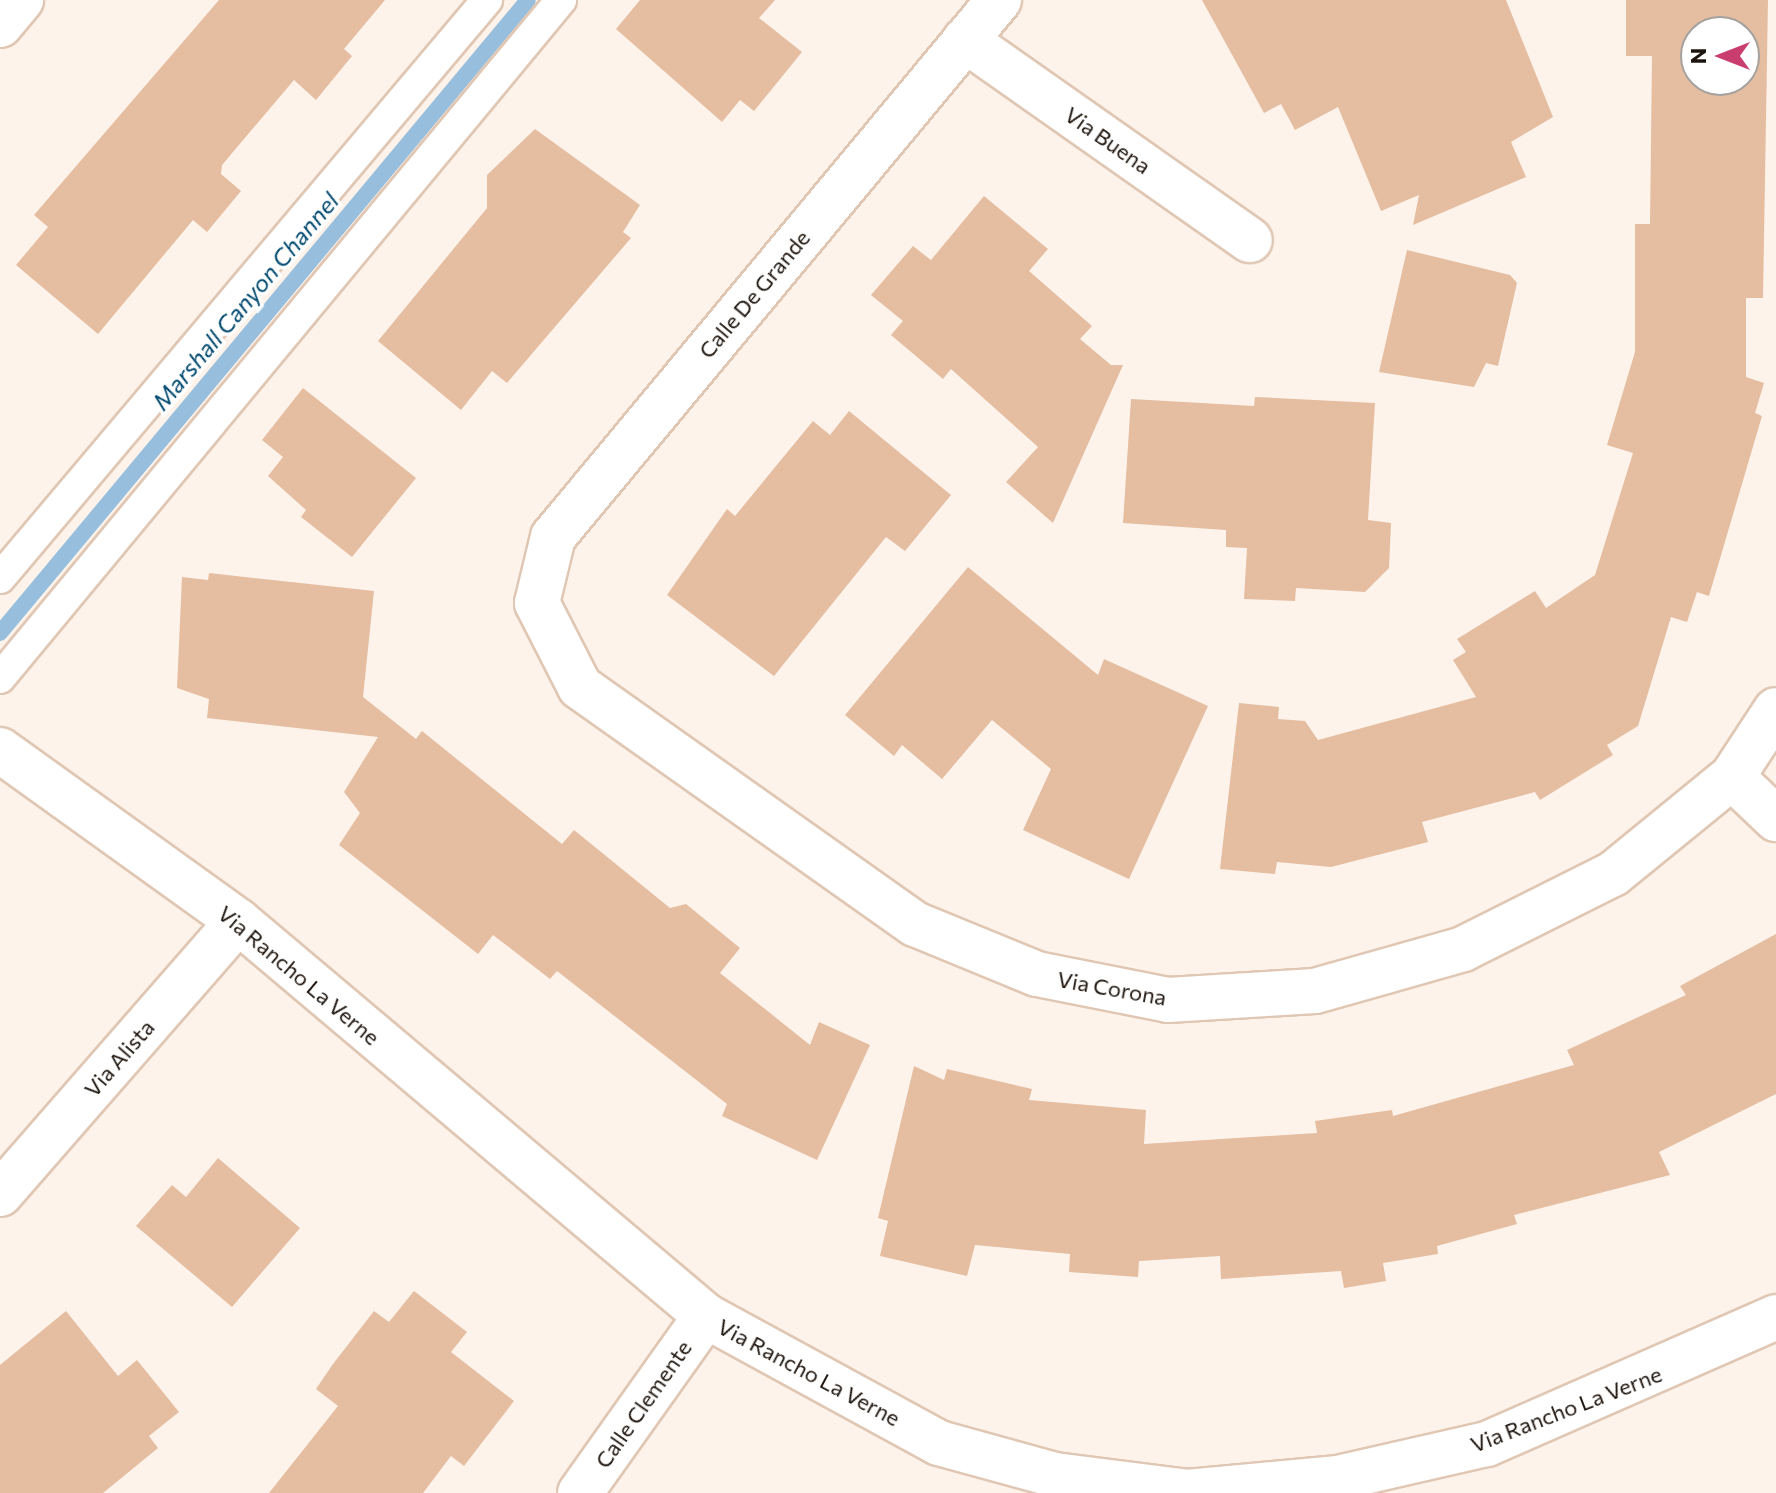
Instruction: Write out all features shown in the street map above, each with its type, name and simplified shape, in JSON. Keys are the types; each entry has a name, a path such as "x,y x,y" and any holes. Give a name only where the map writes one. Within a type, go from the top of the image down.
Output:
{"street":[{"path":"0,25 21,0"},
{"name":"Calle De Grande","path":"537,603 553,537 999,0"},
{"name":"Via Buena","path":"965,40 1250,240"},
{"name":"Via Corona","path":"537,603 580,687 915,924 1037,974 1168,1000 1315,991 1463,949 1613,874 1732,777 1776,710"},
{"name":"Via Rancho La Verne","path":"0,750 238,921 706,1316 939,1443 1055,1475 1187,1492 1338,1478 1487,1444 1772,1331"},
{"path":"1732,777 1776,819"},
{"name":"Via Alista","path":"0,1194 238,921"},
{"name":"Calle Clemente","path":"580,1493 706,1316"}],"lane":[{"path":"0,578 487,0"},
{"path":"0,678 561,0"}],"building":[{"path":"219,0 385,0 344,49 352,56 316,100 294,80 222,165 221,174 241,191 207,232 193,220 98,334 16,265 48,227 34,215"},
{"path":"640,0 775,0 759,18 802,52 754,111 740,100 722,122 616,29"},
{"path":"1202,0 1506,0 1553,117 1511,142 1526,177 1413,225 1419,195 1381,211 1338,107 1295,130 1281,104 1264,113"},
{"path":"1626,0 1768,0 1763,298 1746,298 1746,377 1764,383 1755,413 1762,416 1709,596 1697,592 1687,622 1671,617 1638,726 1607,745 1613,755 1540,800 1535,792 1422,822 1428,842 1331,867 1277,862 1275,874 1220,869 1239,703 1279,707 1278,719 1305,721 1318,740 1476,697 1453,660 1466,652 1457,639 1535,591 1546,608 1595,575 1633,453 1607,445 1635,352 1635,224 1650,224 1652,56 1626,56"},
{"path":"535,129 640,205 623,232 631,238 507,383 492,371 461,410 378,341 487,208 487,175"},
{"path":"984,196 1048,249 1029,271 1092,326 1080,339 1111,365 1123,365 1053,523 1006,482 1038,447 951,369 943,379 891,335 903,321 871,295 913,246 931,260"},
{"path":"1407,250 1510,275 1517,283 1498,366 1486,363 1474,387 1379,372"},
{"path":"303,388 416,478 352,557 301,517 306,510 268,476 283,457 262,440"},
{"path":"1255,397 1375,403 1368,520 1391,523 1389,568 1365,592 1296,588 1295,601 1244,599 1247,548 1226,547 1226,530 1123,523 1131,399 1254,406"},
{"path":"849,411 951,495 905,551 886,537 774,676 667,595 727,509 735,516 813,421 830,435"},
{"path":"968,567 1098,675 1104,659 1208,706 1129,879 1023,830 1051,769 992,720 942,779 902,745 894,756 845,715"},
{"path":"209,573 374,591 363,697 416,739 422,731 562,844 574,830 670,908 686,904 740,948 720,973 810,1045 819,1022 870,1045 817,1160 722,1116 727,1104 557,971 550,979 493,935 478,954 339,845 360,813 344,792 378,737 207,718 209,699 177,688 182,577 208,580"},
{"path":"1776,934 1776,1094 1659,1152 1670,1175 1514,1215 1517,1224 1437,1246 1438,1254 1383,1263 1386,1281 1344,1288 1341,1271 1221,1279 1220,1256 1139,1261 1138,1277 1069,1272 1070,1254 975,1245 967,1276 880,1256 888,1221 878,1218 914,1066 944,1080 947,1069 1032,1089 1029,1100 1146,1110 1144,1144 1317,1133 1315,1121 1392,1110 1393,1116 1574,1065 1567,1050 1686,995 1680,986"},
{"path":"218,1158 300,1228 232,1307 136,1226 172,1185 186,1197"},
{"path":"414,1291 467,1332 451,1352 514,1401 464,1466 451,1456 423,1493 269,1493 338,1406 316,1389 333,1364 374,1311 389,1322"},
{"path":"66,1311 118,1376 137,1360 179,1412 149,1436 158,1448 103,1493 0,1493 0,1365"}],"waterway":[{"name":"Marshall Canyon Channel","path":"0,633 528,0"}]}
